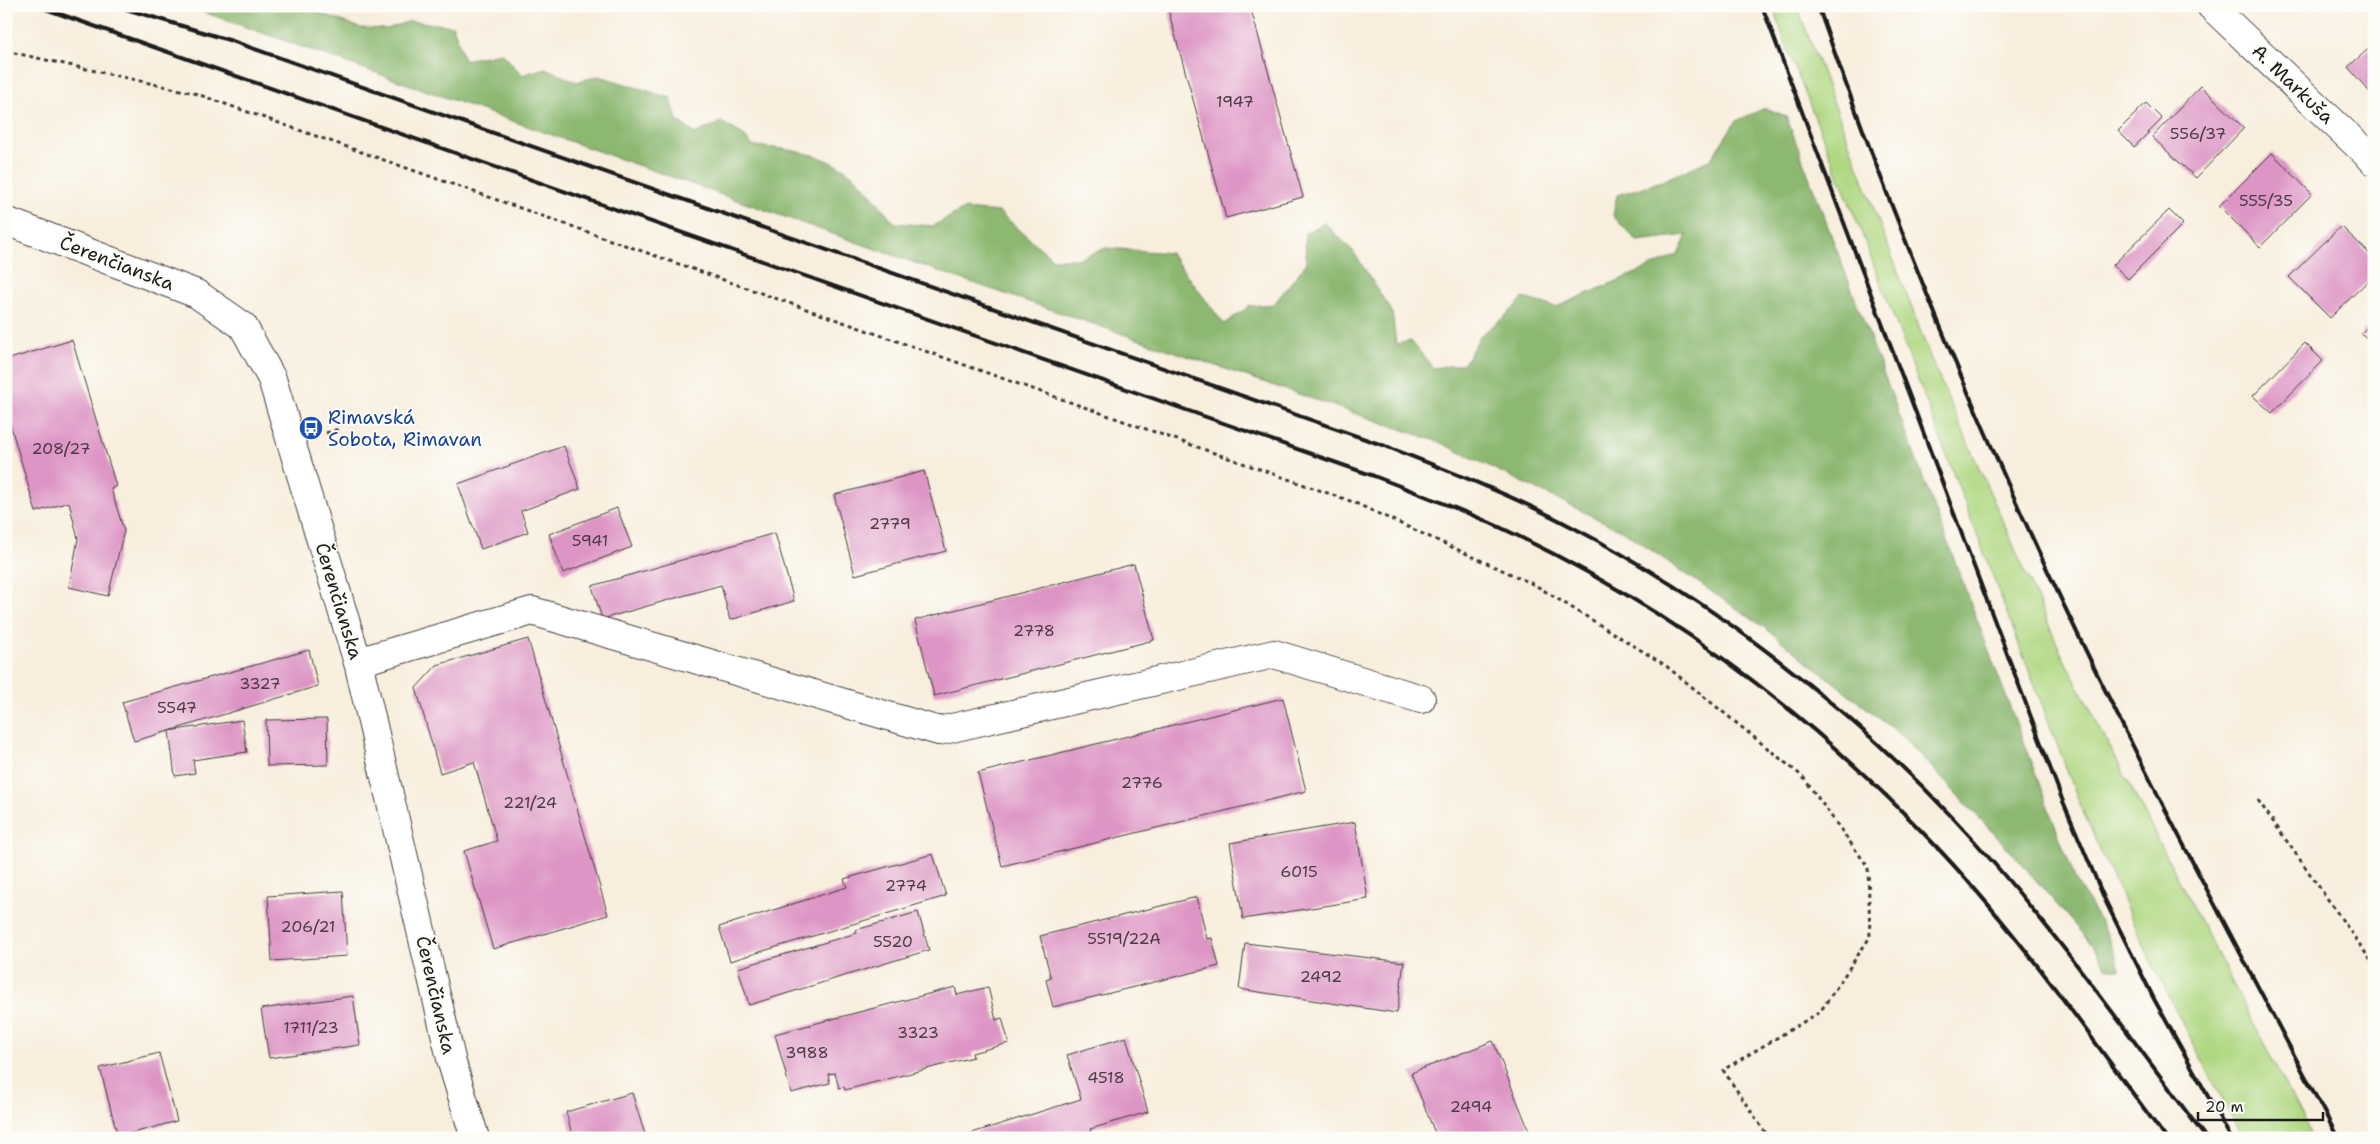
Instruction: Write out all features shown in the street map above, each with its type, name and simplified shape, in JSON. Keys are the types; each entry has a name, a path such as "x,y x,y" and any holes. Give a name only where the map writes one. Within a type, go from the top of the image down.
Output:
{"street":[{"name":"A. Markuša","path":"2211,6 2374,161"},
{"name":"Čerenčianska","path":"6,221 197,294 243,326 272,379 358,662 452,1063 475,1138"},
{"path":"358,662 532,611 939,731 1274,654 1420,699"}],"path":[{"path":"6,51 172,86 203,96 1353,502 1543,590 1665,665 1803,777 1868,867 1870,937 1820,1012 1723,1070 1769,1138"},
{"path":"2258,800 2374,965"}],"green space":[{"path":"186,6 300,6 361,28 387,29 410,21 453,26 464,60 502,53 522,75 545,68 576,82 599,76 671,98 677,120 695,134 721,122 742,134 753,146 795,151 834,163 857,179 895,223 933,226 964,209 999,212 1053,259 1078,259 1106,248 1170,253 1224,324 1250,306 1274,304 1306,264 1305,233 1325,223 1353,251 1392,312 1396,344 1411,341 1433,368 1464,364 1480,336 1507,315 1523,298 1556,307 1678,255 1687,235 1637,241 1613,216 1617,195 1662,181 1711,159 1736,121 1765,108 1786,116 2076,881 2106,932 2120,970 2106,967 2092,945 2014,855 1902,736 1765,628 1623,531 1439,442 941,272"},
{"path":"1773,6 1797,6 1933,364 2062,655 2313,1138 2243,1138 2155,970 2083,812 1862,234 1786,46"}],"building":[{"path":"1167,6 1250,6 1303,197 1226,218"},
{"path":"2374,44 2374,97 2348,67"},
{"path":"2201,86 2244,128 2196,178 2152,137"},
{"path":"2146,103 2162,119 2134,147 2118,131"},
{"path":"2272,153 2312,194 2260,247 2219,206"},
{"path":"2169,210 2183,224 2128,279 2113,265"},
{"path":"2341,226 2374,258 2374,275 2330,318 2289,277"},
{"path":"2374,321 2374,345 2361,333"},
{"path":"72,340 116,486 111,489 124,531 108,596 69,587 78,539 69,502 36,512 6,410 6,360"},
{"path":"2305,343 2323,361 2272,413 2253,396"},
{"path":"564,446 580,489 521,511 528,532 481,549 458,484"},
{"path":"924,471 946,551 855,575 834,495"},
{"path":"617,508 632,547 563,573 549,534"},
{"path":"775,533 794,601 730,620 721,585 602,619 592,586"},
{"path":"1134,564 1154,640 934,696 915,620"},
{"path":"528,639 608,915 493,949 464,851 497,841 474,762 440,773 416,688 437,665"},
{"path":"309,650 318,686 134,741 122,702"},
{"path":"1283,698 1306,791 1002,866 978,773"},
{"path":"327,719 328,765 267,766 266,720"},
{"path":"242,720 247,752 193,760 195,773 175,776 169,731"},
{"path":"1355,822 1368,899 1243,919 1230,843"},
{"path":"933,854 946,896 730,961 719,927 847,887 844,879"},
{"path":"343,891 347,956 272,961 268,896"},
{"path":"1197,897 1207,939 1212,938 1219,966 1053,1007 1046,980 1051,978 1040,936"},
{"path":"918,912 929,950 749,1005 738,968 857,933 856,930"},
{"path":"1245,943 1404,962 1397,1013 1239,989"},
{"path":"955,987 957,995 988,987 996,1020 1002,1018 1009,1043 972,1053 973,1057 845,1090 844,1087 839,1088 835,1073 828,1074 830,1083 791,1093 775,1034"},
{"path":"353,996 360,1045 269,1058 261,1009"},
{"path":"1126,1037 1148,1112 1090,1129 1093,1138 956,1138 1081,1099 1067,1055"},
{"path":"1493,1041 1532,1138 1437,1138 1411,1073"},
{"path":"159,1053 177,1121 118,1137 100,1068"},
{"path":"632,1093 646,1138 573,1138 566,1112"}],"railway":[{"path":"37,6 1374,476 1481,519 1573,565 1629,597 1684,632 1736,669 1788,708 1884,794 1930,840 1993,911 2052,985 2166,1138"},
{"path":"116,6 232,41 1385,446 1503,494 1572,527 1623,555 1725,621 1823,696 1870,736 1913,777 1954,819 2021,895 2084,975 2206,1138"},
{"path":"1762,6 2062,799 2105,900 2154,999 2231,1138"},
{"path":"1818,6 1858,117 1922,281 2030,532 2113,707 2157,794 2338,1138"}],"place":[{"name":"Rimavská Sobota, Rimavan","path":"311,428"}]}
